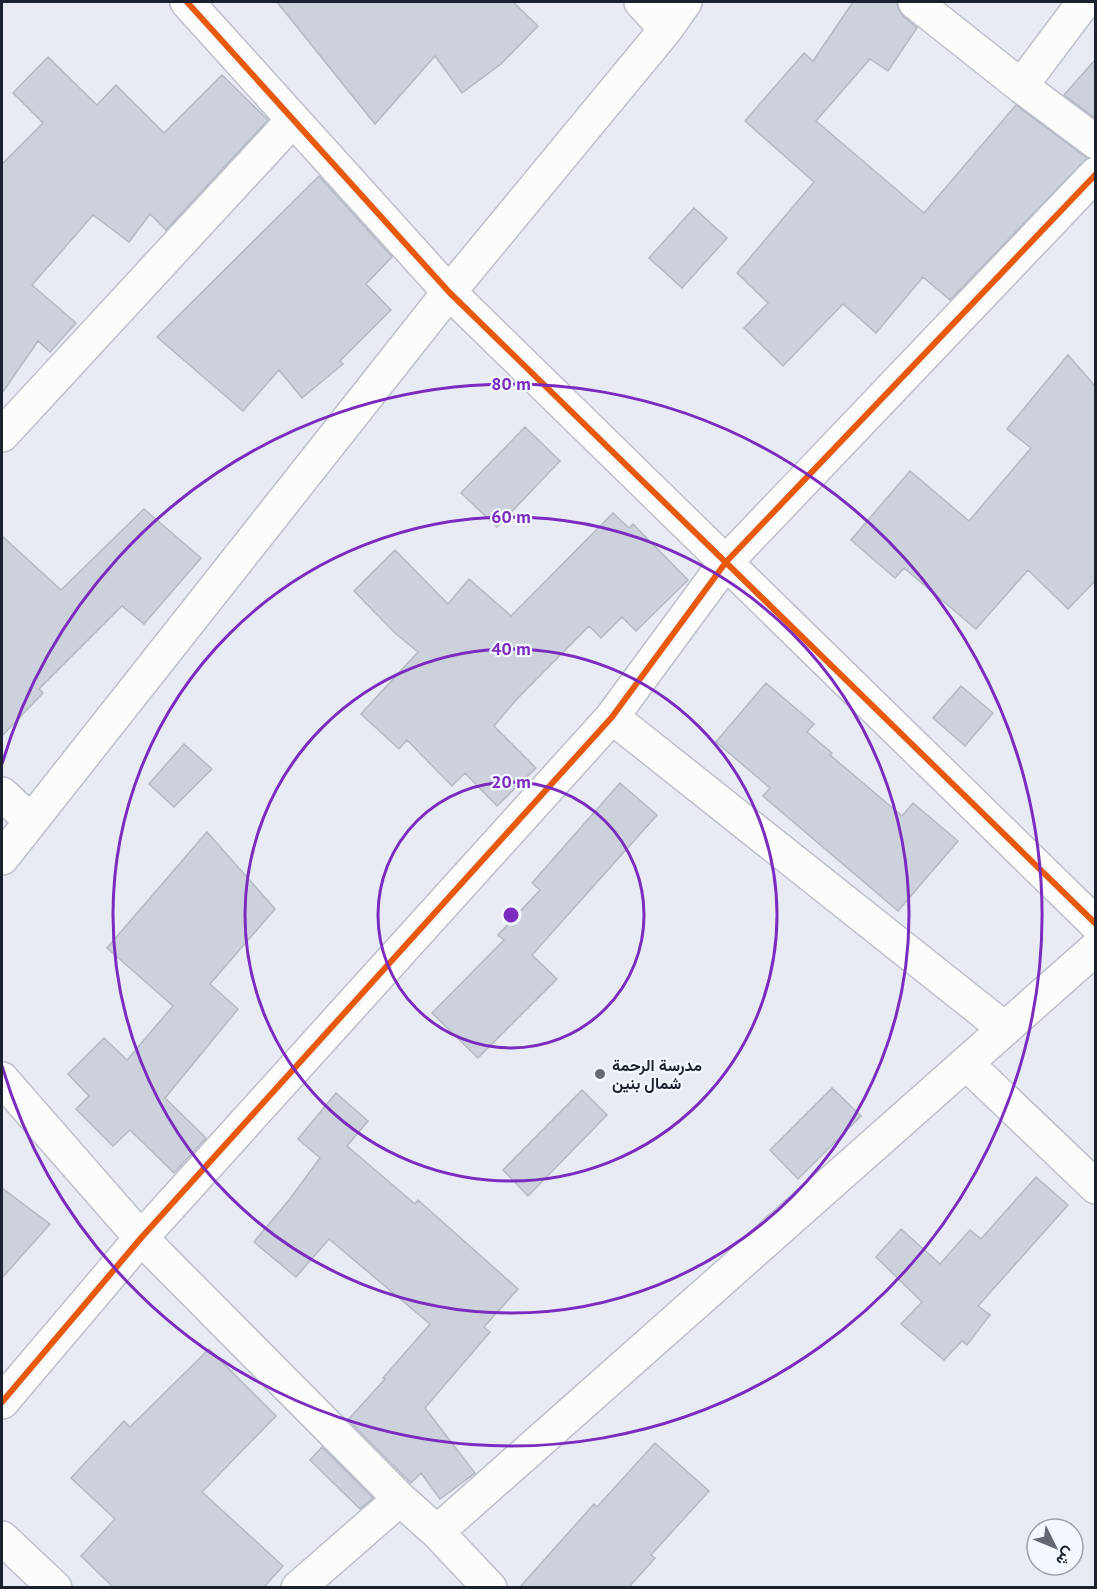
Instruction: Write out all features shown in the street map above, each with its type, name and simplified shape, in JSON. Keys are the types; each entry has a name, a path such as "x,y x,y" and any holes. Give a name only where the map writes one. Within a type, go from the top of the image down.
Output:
{"street":[{"path":"187,2 449,292 1095,924"},
{"path":"641,2 666,29"},
{"path":"2,858 449,292 666,29 685,2"},
{"path":"915,2 1095,142"},
{"path":"1021,86 1084,2"},
{"path":"2,435 293,120"},
{"path":"2,1402 141,1238 612,717 726,562 1095,174"},
{"path":"612,717 1005,1029"},
{"path":"2,794 31,821"},
{"path":"437,1532 1095,948"},
{"path":"966,1064 1095,1187"},
{"path":"2,1079 141,1238 490,1587"},
{"path":"298,1587 400,1499"},
{"path":"2,1538 55,1587"}],"building":[{"path":"277,2 513,2 538,26 501,64 462,93 435,56 375,124"},
{"path":"853,2 897,2 898,9 903,16 917,28 888,71 870,59 816,121 924,213 1016,105 1087,158 950,300 923,277 876,333 843,304 783,366 744,328 768,303 737,273 814,182 745,121 804,53 813,61"},
{"path":"48,57 97,105 116,85 164,133 222,75 268,120 166,230 150,214 129,242 93,215 32,285 76,323 50,352 38,341 2,393 2,164 43,123 13,93"},
{"path":"1095,60 1095,118 1064,95"},
{"path":"319,176 392,257 366,284 391,310 340,361 343,364 302,398 279,370 243,411 157,337"},
{"path":"694,208 727,238 682,288 649,258"},
{"path":"1068,355 1095,386 1095,581 1068,609 1028,570 976,629 904,568 895,578 851,540 910,471 969,521 1031,448 1007,429"},
{"path":"525,427 560,461 497,527 461,493"},
{"path":"144,509 201,558 144,624 122,606 39,689 43,693 2,736 2,536 61,590"},
{"path":"613,513 629,528 633,524 688,580 636,631 622,617 601,638 589,626 516,700 494,726 536,768 497,806 465,773 452,786 407,740 399,749 361,714 418,652 395,633 354,591 395,550 448,604 469,579 511,616"},
{"path":"766,683 814,724 807,732 832,753 830,755 902,816 913,803 958,841 898,911 763,796 770,788 716,742"},
{"path":"961,686 993,713 965,746 933,718"},
{"path":"184,744 212,769 174,807 149,784"},
{"path":"620,783 657,815 532,955 557,979 478,1058 432,1013 504,940 498,935 540,890 532,883"},
{"path":"207,832 275,909 210,984 238,1009 165,1098 206,1138 174,1173 130,1130 113,1146 76,1109 89,1096 68,1074 104,1038 127,1060 173,1006 107,948"},
{"path":"832,1088 861,1116 798,1179 770,1150"},
{"path":"582,1090 607,1115 528,1196 503,1170"},
{"path":"336,1093 368,1121 347,1146 415,1204 418,1200 518,1289 484,1327 490,1332 425,1408 475,1473 440,1499 421,1473 411,1483 348,1420 430,1324 329,1239 296,1277 254,1242 320,1158 298,1139"},
{"path":"1036,1177 1068,1205 978,1306 990,1315 967,1345 962,1341 944,1360 901,1324 922,1302 876,1257 901,1229 940,1264 970,1230 981,1239"},
{"path":"2,1188 50,1224 2,1278"},
{"path":"209,1349 276,1416 202,1492 283,1566 264,1587 113,1587 81,1556 115,1519 71,1478 124,1421 130,1427"},
{"path":"655,1443 709,1491 651,1555 655,1558 629,1587 520,1587 594,1504 597,1507"},
{"path":"322,1447 373,1498 360,1509 310,1460"}],"cycle path":[{"path":"187,2 449,292 1096,924"},
{"path":"2,1402 141,1238 612,717 726,562 1096,174"}],"place":[{"name":"مدرسة الرحمة شمال بنين","path":"600,1074"}]}
